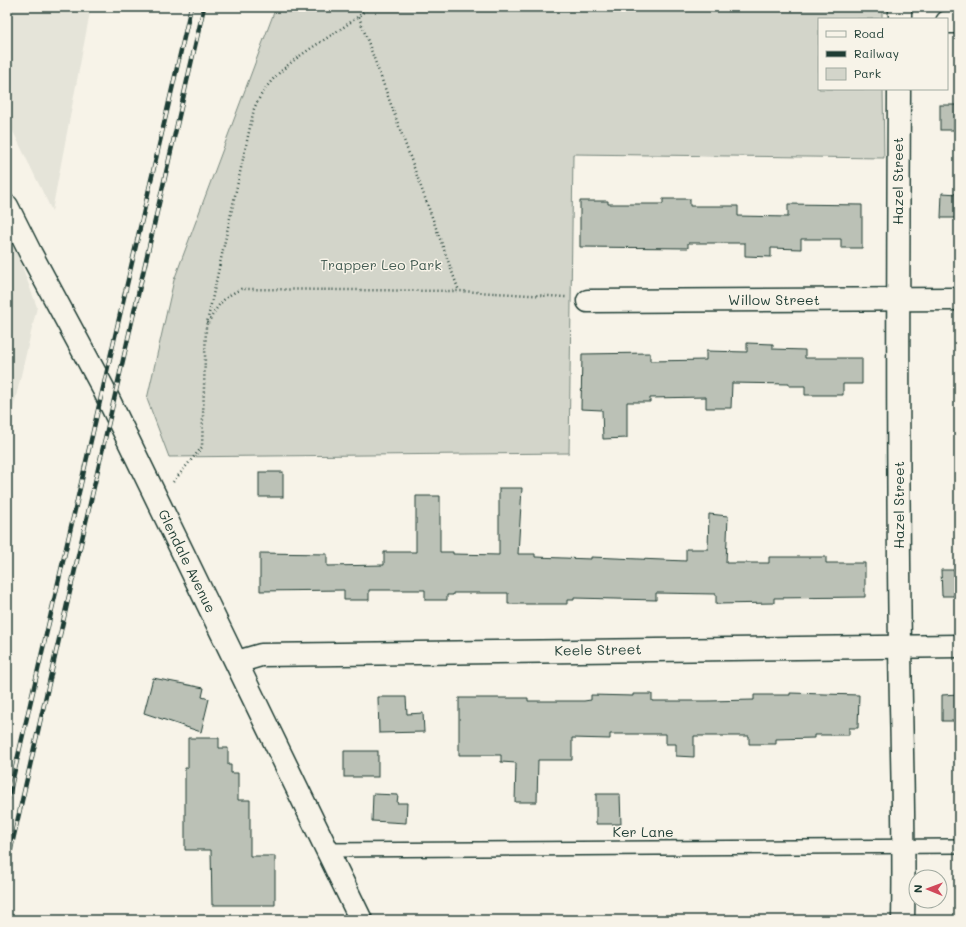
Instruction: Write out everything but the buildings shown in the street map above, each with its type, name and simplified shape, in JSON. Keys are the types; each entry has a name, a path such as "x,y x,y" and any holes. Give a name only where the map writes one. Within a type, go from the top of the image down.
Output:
{"street":[{"path":"900,7 900,18"},
{"path":"948,22 959,22"},
{"name":"Hazel Street","path":"899,90 898,299 900,646 905,846 903,920"},
{"name":"Glendale Avenue","path":"7,206 30,254 103,388 361,920"},
{"name":"Willow Street","path":"588,301 959,299"},
{"name":"Keele Street","path":"237,662 261,655 959,646"}],"lane":[{"name":"Ker Lane","path":"328,850 959,846"}],"path":[{"path":"158,501 202,447 206,327 254,109 261,94 297,56 359,17 369,7"},
{"path":"359,17 459,291"},
{"path":"206,327 217,305 227,296 241,289 459,291 560,295 588,301"}],"shaded area":[{"path":"7,7 91,7 52,211 7,119"},
{"path":"11,236 37,307 7,435 7,250"}],"green space":[{"name":"Trapper Leo Park","path":"276,7 882,7 882,18 818,18 818,90 883,90 884,158 573,154 569,453 169,457 147,399 174,280"}],"railway":[{"path":"7,804 191,7"},
{"path":"7,866 204,7"}]}
